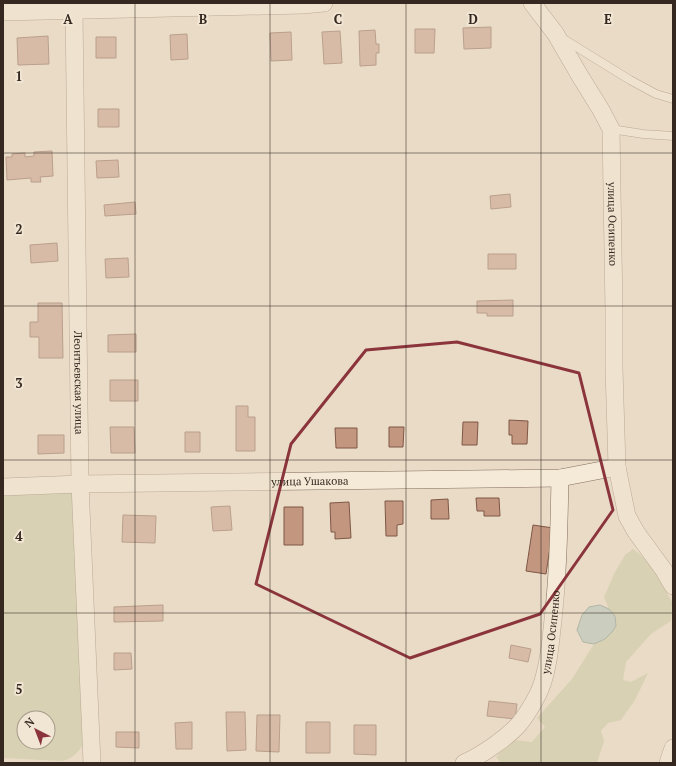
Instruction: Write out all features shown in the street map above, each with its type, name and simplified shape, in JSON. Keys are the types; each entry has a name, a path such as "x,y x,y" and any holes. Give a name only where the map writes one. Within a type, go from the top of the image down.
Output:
{"street":[{"path":"3,12 73,6 303,5 324,3"},
{"name":"улица Осипенко","path":"532,3 555,33 611,129 614,368 617,467 627,516 636,532 663,568 673,586"},
{"name":"Леонтьевская улица","path":"73,6 80,484 92,763"},
{"name":"улица Ушакова","path":"3,487 80,484 560,478 617,467"},
{"name":"улица Осипенко","path":"469,761 499,742 519,723 539,693 550,647 556,595 560,478"}],"lane":[{"path":"555,33 630,80 656,94 673,99"},
{"path":"611,129 643,134 673,136"}],"highlighted area":[{"path":"457,342 579,373 613,510 540,614 410,658 256,584 291,444 366,350"}],"green space":[{"path":"71,491 74,494 83,744 75,755 63,761 3,758 3,493"},
{"path":"633,549 644,558 656,573 672,602 671,621 651,634 626,662 623,680 631,682 648,673 635,700 621,720 608,723 601,731 604,741 597,763 501,763 496,757 513,740 532,742 545,727 537,718 572,679 594,644 605,639 615,616 609,609 604,597 615,572 625,555"}],"water":[{"path":"600,605 609,609 615,616 616,626 605,639 594,644 583,642 577,630 582,615 589,607"}],"building":[{"path":"491,27 491,48 464,49 463,28"},
{"path":"415,29 435,29 434,53 415,53"},
{"path":"375,30 376,44 379,44 379,53 376,53 376,65 360,66 359,31"},
{"path":"340,31 342,63 324,64 322,32"},
{"path":"291,32 292,60 271,61 270,33"},
{"path":"187,34 188,59 171,60 170,35"},
{"path":"48,36 49,64 18,65 17,38"},
{"path":"96,37 116,37 116,58 96,58"},
{"path":"98,109 119,109 119,127 98,127"},
{"path":"52,151 53,176 40,177 41,182 31,182 31,178 7,180 6,157 12,157 12,154 25,153 25,157 34,156 34,152"},
{"path":"118,160 119,177 97,178 96,161"},
{"path":"510,194 511,207 491,209 490,196"},
{"path":"135,202 136,214 105,216 104,205"},
{"path":"57,243 58,261 31,263 30,245"},
{"path":"488,254 516,254 516,269 488,269"},
{"path":"128,258 129,277 106,278 105,259"},
{"path":"513,300 513,316 487,316 487,313 477,313 477,301"},
{"path":"38,303 62,303 63,358 39,358 39,337 30,337 30,322 38,322"},
{"path":"136,334 136,352 108,352 108,335"},
{"path":"110,380 138,380 138,401 110,401"},
{"path":"236,406 248,406 248,417 255,417 255,451 236,451"},
{"path":"509,420 528,421 527,444 512,444 512,435 509,435"},
{"path":"463,422 478,422 477,445 462,445"},
{"path":"110,427 134,427 135,453 111,453"},
{"path":"389,427 404,427 403,447 389,447"},
{"path":"335,428 357,428 357,448 336,448"},
{"path":"185,432 200,432 200,452 185,452"},
{"path":"38,435 64,435 64,453 38,454"},
{"path":"476,498 499,498 500,516 484,516 484,511 477,511"},
{"path":"448,499 449,519 431,519 431,500"},
{"path":"385,501 403,501 403,524 397,525 397,536 386,536"},
{"path":"349,502 351,538 335,539 335,532 331,532 330,503"},
{"path":"230,506 232,530 213,531 211,507"},
{"path":"284,507 303,507 303,545 284,545"},
{"path":"123,515 156,516 155,543 122,542"},
{"path":"533,525 553,528 546,574 526,571"},
{"path":"163,605 163,621 114,622 114,607"},
{"path":"511,645 531,649 528,662 509,658"},
{"path":"114,653 131,653 132,669 114,670"},
{"path":"489,701 517,704 515,719 487,716"},
{"path":"226,712 245,712 246,750 227,751"},
{"path":"257,715 280,715 279,752 256,751"},
{"path":"192,722 192,749 176,749 175,723"},
{"path":"306,722 330,722 330,753 306,753"},
{"path":"354,725 376,725 376,755 354,754"},
{"path":"116,732 139,732 139,748 116,747"}]}
